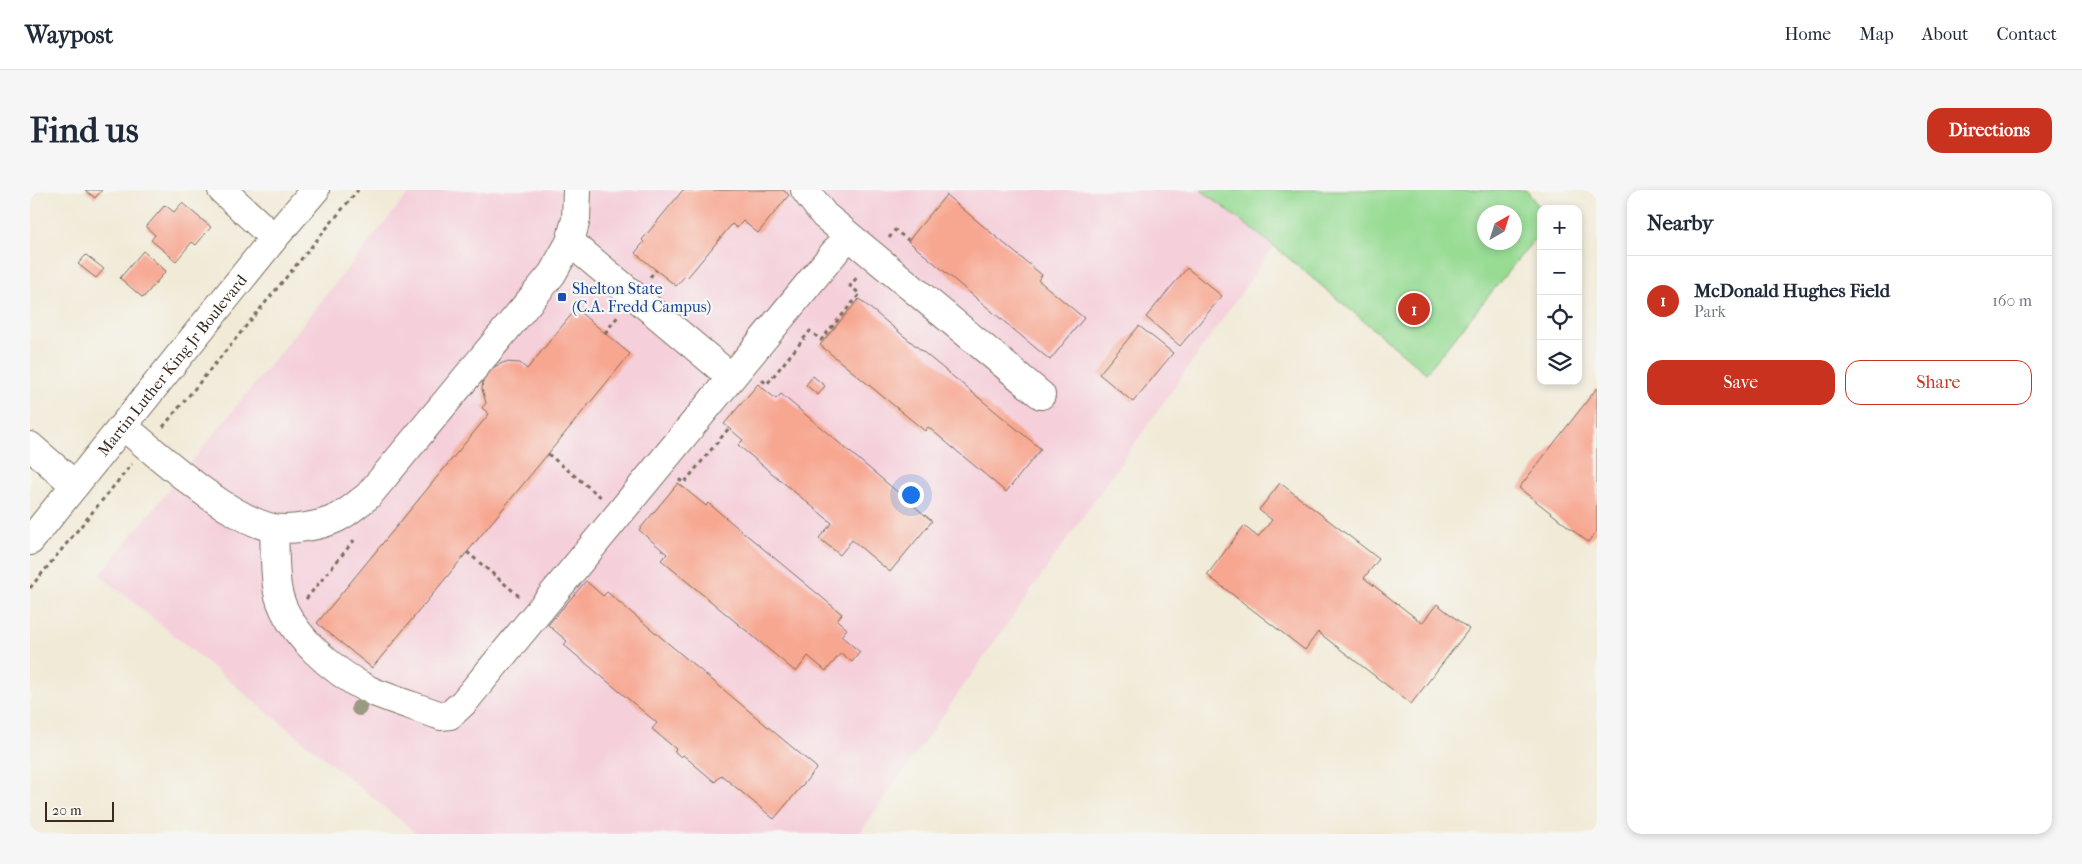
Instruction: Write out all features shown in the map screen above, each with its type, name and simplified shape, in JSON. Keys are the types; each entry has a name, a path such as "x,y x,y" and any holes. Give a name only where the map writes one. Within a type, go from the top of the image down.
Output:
{"main road":[{"path":"222,190 274,238"},
{"name":"Martin Luther King Jr Boulevard","path":"30,541 274,238 315,190"},
{"path":"122,426 208,494 244,517 274,528 304,528 337,518 368,496 545,284 570,242 576,219 577,190"},
{"path":"805,190 824,216 1042,395"},
{"path":"274,528 278,595 288,619 304,639 335,668 369,690 441,716 450,715 464,702 848,236"},
{"path":"570,242 731,378"},
{"path":"30,446 75,485"}],"path":[{"path":"30,588 358,190"},
{"path":"760,378 766,384 810,331 822,340 860,294 850,286 895,230 908,240"},
{"path":"722,424 728,429"},
{"path":"306,609 306,599 362,531"},
{"path":"467,552 527,602"}],"shaded area":[{"path":"411,190 1201,190 1274,246 859,834 417,834 100,575"}],"green space":[{"path":"1201,190 1526,190 1538,205 1537,236 1426,373 1274,246"}],"building":[{"path":"85,190 102,190 95,198"},
{"path":"683,190 783,190 789,195 758,233 743,221 737,228 732,224 687,278 685,276 676,286 635,253 644,242 642,240"},
{"path":"946,195 1042,275 1038,280 1084,318 1050,360 908,241"},
{"path":"182,203 211,227 196,245 192,242 176,261 151,240 155,235 146,227 165,205 174,212"},
{"path":"143,251 166,271 143,298 120,278"},
{"path":"86,255 104,269 96,278 78,264"},
{"path":"1187,268 1222,296 1180,346 1146,317"},
{"path":"859,299 1041,449 1006,492 928,427 925,431 820,345"},
{"path":"576,309 630,354 372,668 317,623 489,414 482,408 486,403 482,389 483,380 487,372 505,362 520,363 527,369"},
{"path":"1139,326 1173,353 1133,402 1099,374"},
{"path":"813,376 825,386 818,395 806,385"},
{"path":"758,384 776,399 781,394 932,521 890,572 852,540 840,555 819,538 832,523 738,445 743,440 724,424"},
{"path":"1597,388 1597,531 1588,542 1519,488"},
{"path":"678,483 706,506 708,503 842,614 837,620 847,629 841,636 860,652 852,662 841,653 826,671 808,656 796,672 661,560 667,554 639,530"},
{"path":"1280,483 1379,559 1364,578 1422,623 1437,604 1469,629 1411,704 1318,632 1305,650 1207,575 1244,526 1258,537 1272,520 1259,510"},
{"path":"586,581 603,596 607,592 817,768 774,819 721,775 715,782 683,755 681,757 674,751 676,749 652,729 657,723 564,645 567,641 548,625"}],"place":[{"name":"Shelton State (C.A. Fredd Campus)","path":"562,297"},
{"name":"McDonald Hughes Field","path":"1414,309"}]}
